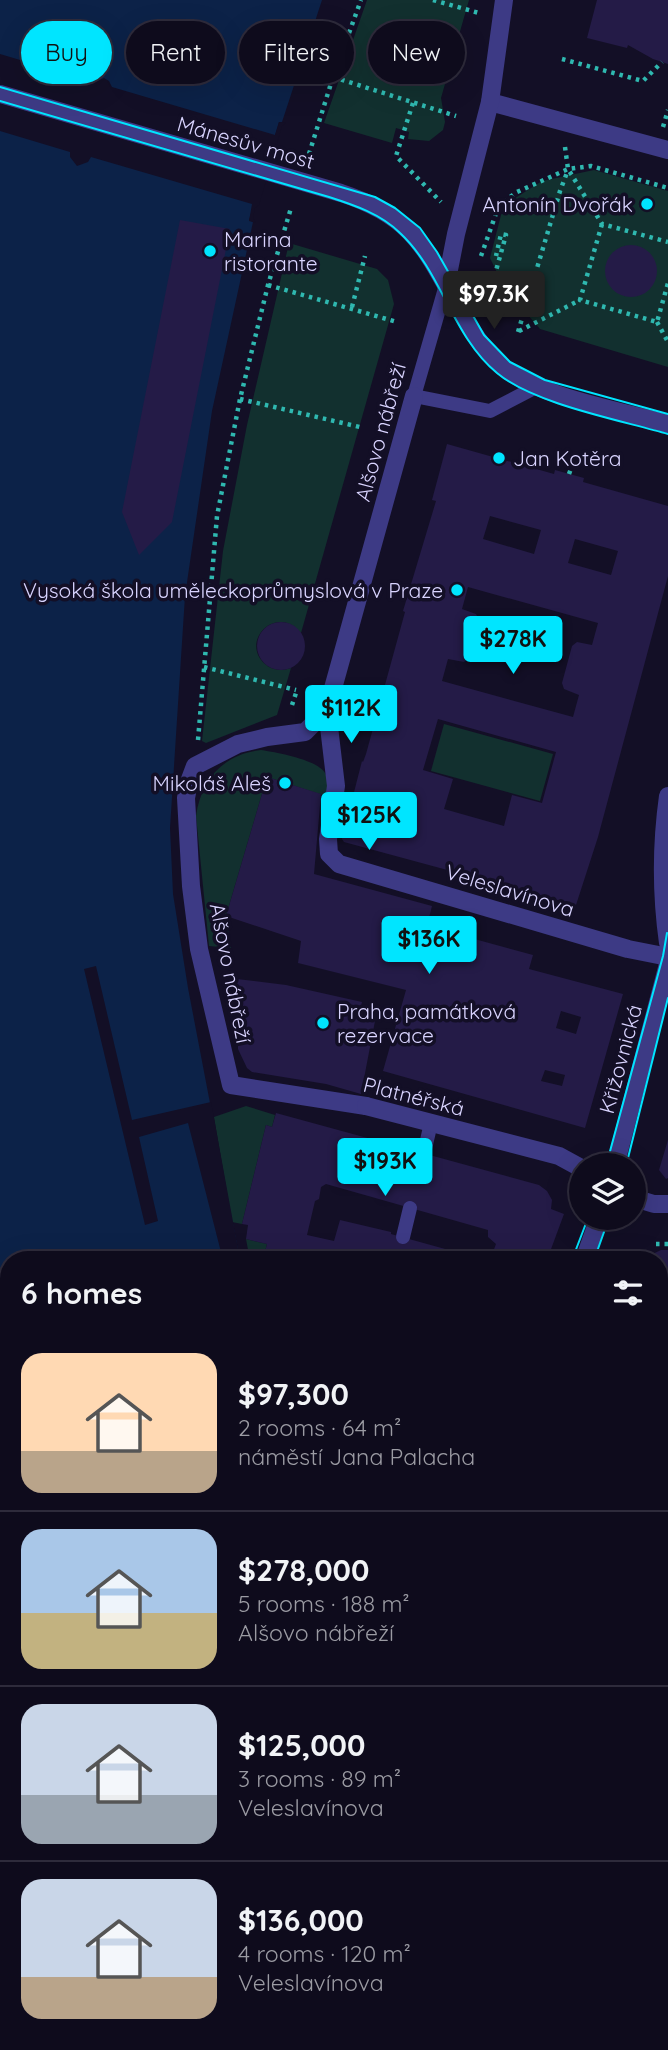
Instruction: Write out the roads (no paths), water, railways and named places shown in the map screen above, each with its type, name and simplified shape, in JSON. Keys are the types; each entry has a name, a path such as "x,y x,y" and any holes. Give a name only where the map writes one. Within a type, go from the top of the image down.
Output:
{"street":[{"name":"Alšovo nábřeží","path":"446,285 456,234 490,102 504,0"},
{"name":"Mánesův most","path":"0,94 358,199 398,220 419,241 486,350 508,371 536,387 668,424"},
{"path":"490,102 668,150"},
{"name":"Alšovo nábřeží","path":"336,786 327,710 414,396"},
{"name":"Alšovo nábřeží","path":"230,1085 199,948 191,886 186,798 189,782 195,766 238,744 267,737 306,733 327,710"},
{"name":"Veleslavínova","path":"336,786 328,848 332,859 339,864 628,949 668,957"},
{"path":"668,796 662,836 668,934"},
{"name":"Křižovnická","path":"618,1153 668,964"},
{"name":"Platnéřská","path":"230,1085 366,1106 559,1156 569,1161"},
{"path":"646,1202 668,1204"},
{"path":"587,1251 595,1230"}],"lane":[{"name":"Alšovo nábřeží","path":"414,396 446,285"},
{"path":"414,396 490,411 536,387"},
{"path":"424,1153 431,1123"},
{"path":"403,1237 410,1208"}],"water":[{"path":"0,0 322,0 315,21 239,21 239,84 294,84 282,122 279,122 249,220 253,222 212,411 185,596 170,828 173,894 188,988 238,1251 0,1251"}],"tram line":[{"path":"0,87 375,197 395,208 420,228 437,252 484,335 510,362 545,380 668,414"},
{"path":"0,101 329,197 376,215 393,226 414,249 427,266 469,341 497,373 513,384 555,402 668,434"},
{"path":"610,1153 667,933"},
{"path":"629,1153 668,998"},
{"path":"575,1251 583,1230"},
{"path":"597,1251 605,1230"}],"place":[{"name":"Antonín Dvořák","path":"647,204"},
{"name":"Marina ristorante","path":"210,251"},
{"name":"Jan Kotěra","path":"499,458"},
{"name":"Vysoká škola uměleckoprůmyslová v Praze","path":"457,590"},
{"name":"Mikoláš Aleš","path":"285,783"},
{"name":"Praha, památková rezervace","path":"323,1023"}]}
